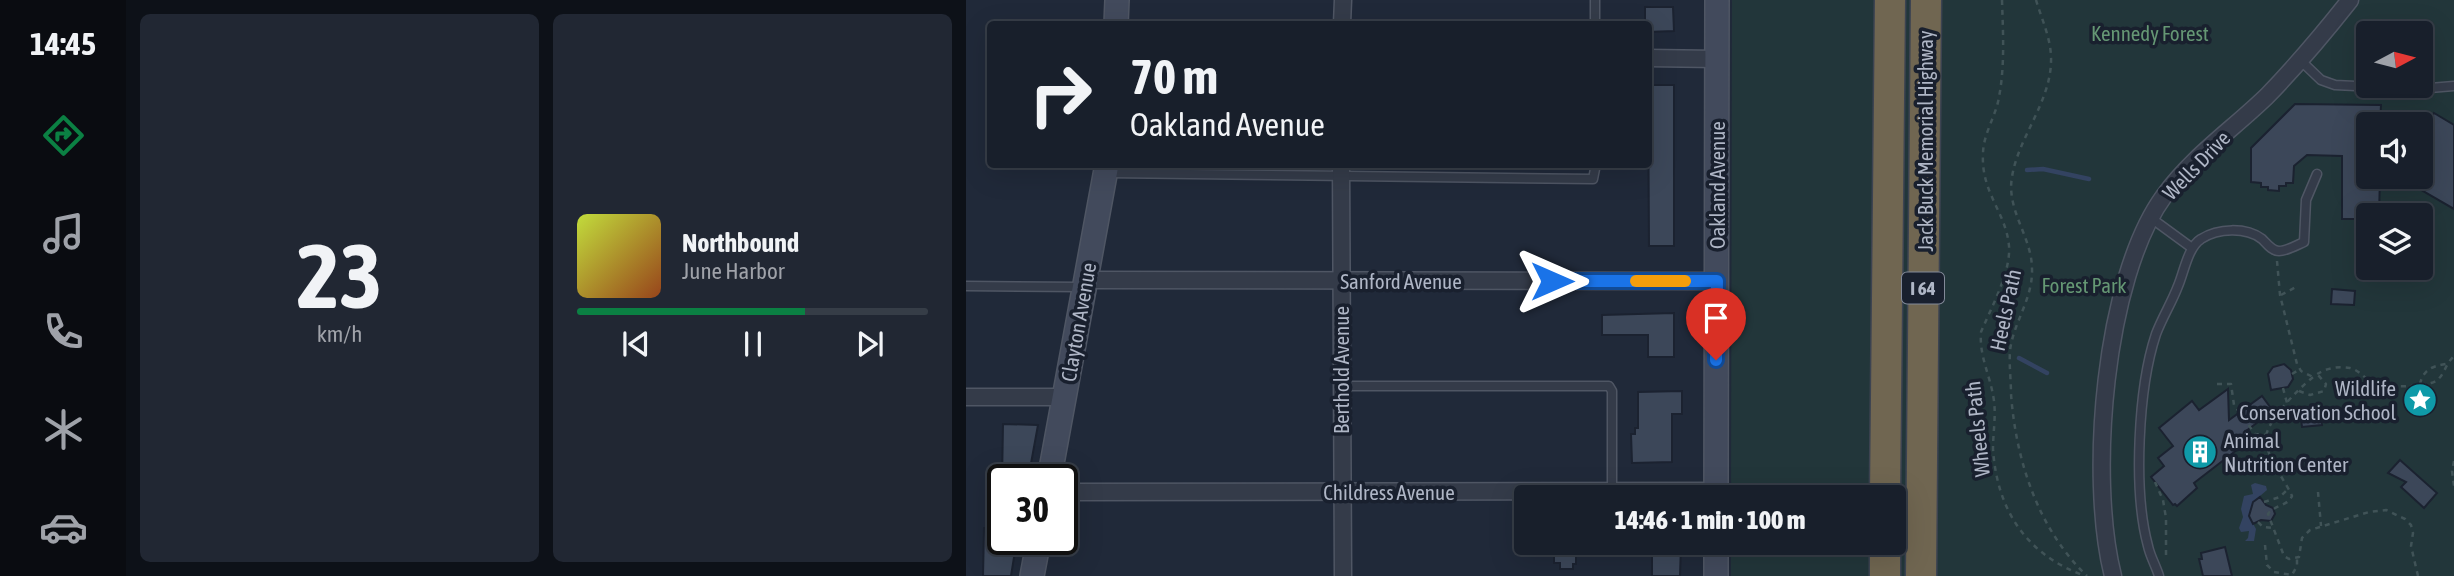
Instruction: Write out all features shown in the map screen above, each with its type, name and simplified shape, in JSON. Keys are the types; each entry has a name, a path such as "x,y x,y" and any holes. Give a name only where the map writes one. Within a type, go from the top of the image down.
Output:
{"highway":[{"path":"1877,0 1889,91"},
{"name":"Jack Buck Memorial Highway","path":"1885,485 1890,0"},
{"name":"Jack Buck Memorial Highway","path":"1921,576 1926,0"},
{"path":"1885,555 1885,576"}],"street":[{"path":"1116,21 1117,0"},
{"path":"1342,21 1343,0"},
{"name":"Oakland Avenue","path":"1716,485 1717,0"},
{"name":"Wells Drive","path":"2113,576 2104,530 2101,490 2104,410 2127,279 2151,218 2163,197 2179,178 2267,95 2350,0"},
{"path":"1652,58 1717,59"},
{"name":"Clayton Avenue","path":"1052,464 1106,169"},
{"name":"Berthold Avenue","path":"1341,170 1343,576"},
{"name":"Sanford Avenue","path":"1085,283 1717,281"},
{"path":"966,397 1064,397"},
{"name":"Childress Avenue","path":"1078,492 1514,491"},
{"path":"1032,576 1036,555"},
{"path":"1716,555 1716,576"}],"lane":[{"path":"1595,0 1595,21"},
{"path":"2299,59 2321,80 2335,85 2418,89 2454,86"},
{"path":"1106,169 1341,170 1592,179 1595,168"},
{"path":"2159,576 2148,548 2139,484 2143,404 2157,333 2192,248 2199,240 2211,234 2244,231 2253,233 2279,251 2304,242 2306,200 2317,174"},
{"path":"2151,218 2192,248"},
{"path":"966,286 1085,283"},
{"path":"1341,386 1609,386 1612,391 1612,485"}],"path":[{"name":"Wheels Path","path":"2002,0 2001,89 1983,149 1982,164 1989,194 2006,231 2009,257 1981,332 1980,344 1993,393 1993,448 1997,479 2009,514 2023,536 2065,568 2086,576"},
{"name":"Heels Path","path":"2036,0 2052,62 2048,80 2012,177 2012,203 2030,249 2032,270 2029,293 2010,351 2012,410 2022,460 2037,506 2074,564 2086,576"},
{"path":"2279,251 2280,295 2297,364 2300,369 2315,375 2326,384 2324,391 2310,395 2299,391"},
{"path":"2280,295 2297,287"},
{"path":"2297,559 2284,556 2269,513 2292,498 2269,452 2266,435 2270,424 2315,375 2331,369 2350,368 2375,384 2411,386 2436,381 2454,356"},
{"path":"2420,384 2425,371 2433,366 2446,364"},
{"path":"2292,374 2300,369"},
{"path":"2217,384 2231,384 2236,408 2255,434 2266,435"},
{"path":"2411,386 2413,394"},
{"path":"2283,388 2287,403"},
{"path":"2454,461 2454,486"},
{"path":"2155,482 2163,500 2166,518 2166,564"},
{"path":"2264,502 2280,496 2288,489"},
{"path":"2318,492 2321,526"},
{"path":"2265,545 2267,565 2274,572 2292,575 2302,552 2303,536 2310,530 2377,510 2389,511 2405,519 2413,529 2411,546 2418,576"},
{"path":"2258,522 2263,527 2273,528"}],"green space":[{"name":"Forest Park","path":"1732,0 2454,0 2454,576 1731,576 1731,555 1906,555 1906,485 1731,485"}],"water":[{"path":"2255,483 2266,486 2267,490 2253,502 2249,516 2256,529 2254,541 2245,541 2249,531 2241,532 2239,528 2243,517 2241,509 2244,496 2253,494 2251,485"}],"building":[{"path":"1645,7 1673,7 1674,31 1652,32 1652,21 1645,21"},
{"path":"1652,85 1674,85 1674,246 1649,246"},
{"path":"2295,104 2381,105 2381,112 2356,112 2356,189 2380,189 2379,203 2356,203 2356,219 2342,219 2342,156 2307,155 2294,166 2293,183 2279,186 2279,191 2261,187 2261,183 2251,182 2251,148"},
{"path":"2433,115 2454,125 2454,209 2420,189 2433,189"},
{"path":"2332,289 2355,291 2354,305 2331,304"},
{"path":"1674,313 1674,357 1648,357 1648,335 1602,335 1602,315"},
{"path":"2284,364 2291,370 2293,379 2288,387 2271,390 2268,374 2273,367"},
{"name":"Animal Nutrition Center","path":"2228,389 2229,420 2262,396 2273,411 2246,431 2251,439 2194,483 2197,488 2177,506 2173,505 2151,477 2164,466 2158,458 2173,446 2159,428 2192,401 2199,410"},
{"path":"2430,390 2434,407 2412,412 2409,395"},
{"path":"1682,391 1682,414 1672,414 1672,462 1632,463 1631,434 1635,434 1635,428 1638,428 1638,392"},
{"path":"2320,408 2322,425 2302,427 2300,410"},
{"path":"1003,424 1038,425 1031,464 1002,464"},
{"path":"2400,460 2437,493 2424,508 2401,487 2406,482 2388,473"},
{"path":"2260,497 2266,505 2273,508 2275,514 2271,521 2261,520 2253,524 2249,516 2253,502"},
{"path":"984,528 987,528 987,555 1014,555 1011,576 983,576"},
{"path":"2225,547 2232,576 2203,576 2199,559 2202,559 2201,553"},
{"path":"1554,555 1576,555 1573,569 1560,569 1560,563 1554,563"},
{"path":"1652,555 1681,555 1680,576 1652,576"}],"waterway":[{"path":"2027,170 2043,169 2089,179"},
{"path":"2019,358 2047,373"}],"slow traffic":[{"path":"1636,281 1685,281"}],"place":[{"name":"Wildlife Conservation School","path":"2420,400"},
{"name":"Animal Nutrition Center","path":"2200,452"}],"route":[{"path":"1552,281 1717,281 1716,360"}],"park label":[{"name":"Kennedy Forest","path":"2150,33"}]}
